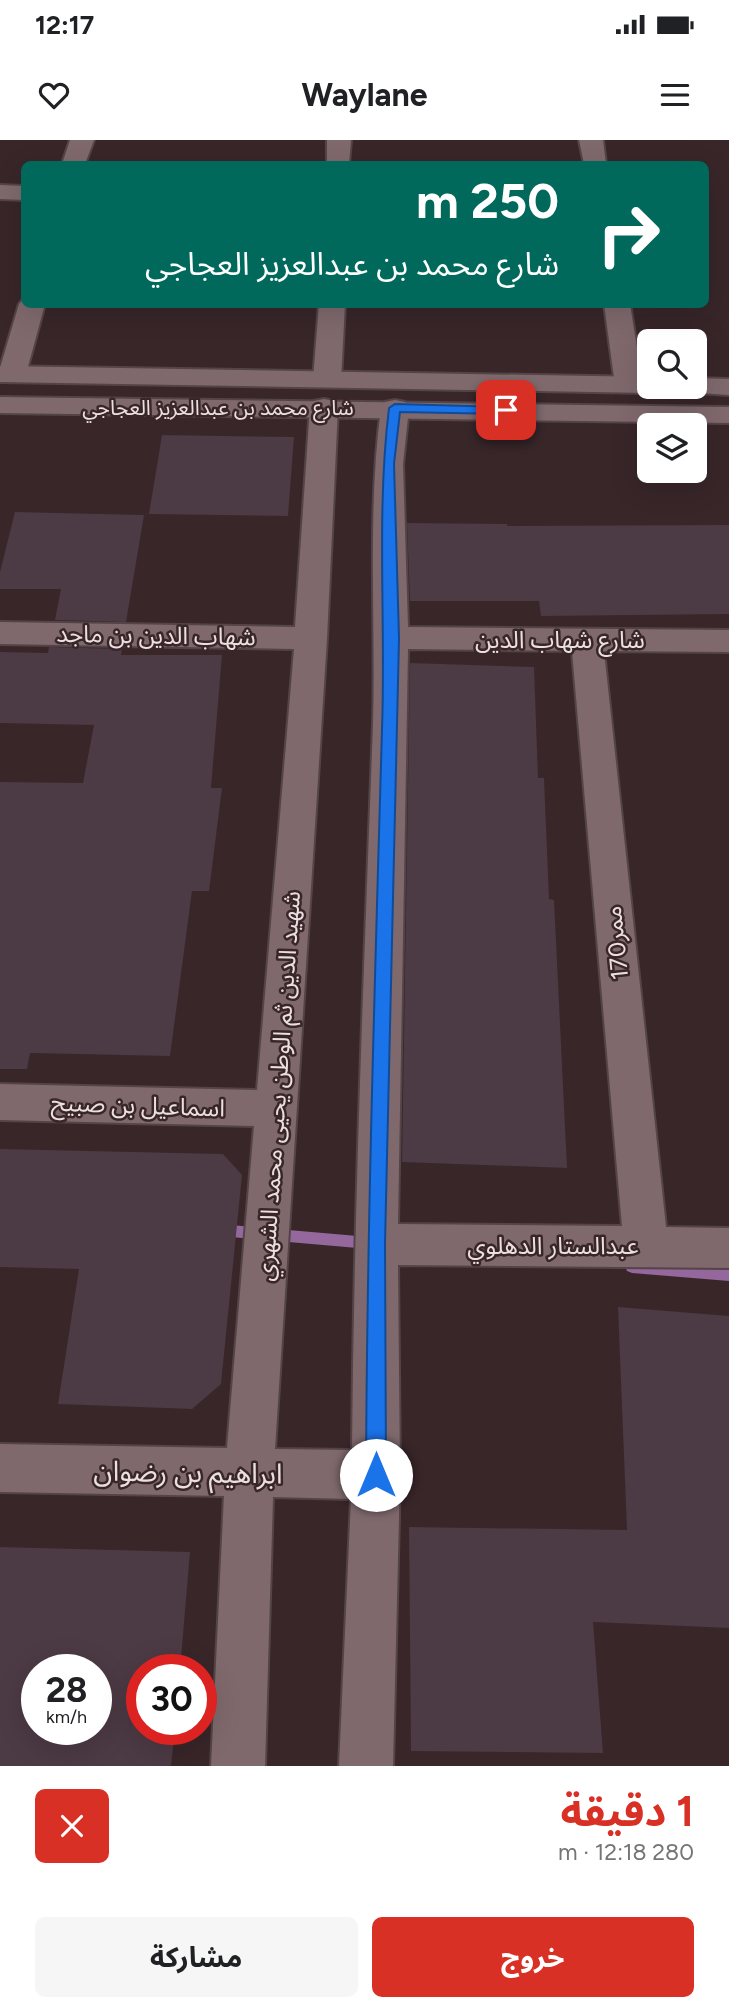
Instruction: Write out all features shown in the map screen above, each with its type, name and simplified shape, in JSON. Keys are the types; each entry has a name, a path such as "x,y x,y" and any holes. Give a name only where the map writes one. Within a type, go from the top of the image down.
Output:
{"street":[{"path":"75,161 82,140"},
{"path":"338,161 339,140"},
{"path":"591,140 594,161"},
{"path":"0,192 21,193"},
{"path":"6,374 31,308"},
{"name":"شهيد الدين ثم الوطن يحيى محمد الشهري","path":"238,1766 249,1473 311,638 331,308"},
{"path":"618,308 637,378"},
{"name":"شارع محمد بن عبدالعزيز العجاجي","path":"6,374 326,393 395,408 729,415"},
{"name":"شارع محمد بن عبدالعزيز العجاجي","path":"0,405 637,385"},
{"path":"707,386 729,387"},
{"path":"366,1766 376,1475 376,1244 392,638 388,464 395,408"},
{"name":"شهاب الدين بن ماجد","path":"0,633 311,638"},
{"name":"شارع شهاب الدين","path":"392,638 729,641"},
{"name":"ممر170","path":"587,640 646,1245"},
{"name":"اسماعيل بن صبيح","path":"0,1102 276,1109"},
{"name":"عبدالستار الدهلوي","path":"376,1244 729,1248"},
{"name":"ابراهيم بن رضوان","path":"0,1468 376,1475"}],"building":[{"path":"162,435 294,437 288,516 149,514"},
{"path":"15,512 144,515 126,622 55,620 61,589 0,589 0,572"},
{"path":"407,523 507,526 729,525 729,614 541,616 539,601 410,601"},
{"path":"49,647 122,649 121,655 222,655 211,788 222,788 209,891 192,891 170,1056 30,1053 27,1069 0,1069 0,782 83,783 94,725 0,723 0,652 48,653"},
{"path":"410,663 534,667 538,778 544,778 549,899 554,900 567,1168 402,1162"},
{"path":"0,1149 223,1154 242,1175 221,1384 192,1409 58,1404 79,1269 0,1267"},
{"path":"618,1307 729,1316 729,1628 593,1622 603,1753 411,1751 409,1527 627,1530"},
{"path":"0,1547 190,1552 181,1654 126,1654 126,1745 173,1745 171,1766 0,1766"}],"waterway":[{"path":"220,1230 369,1243"},
{"path":"632,1266 729,1274"}],"route":[{"path":"376,1475 376,1244 392,638 388,464 395,408 506,410"}]}
